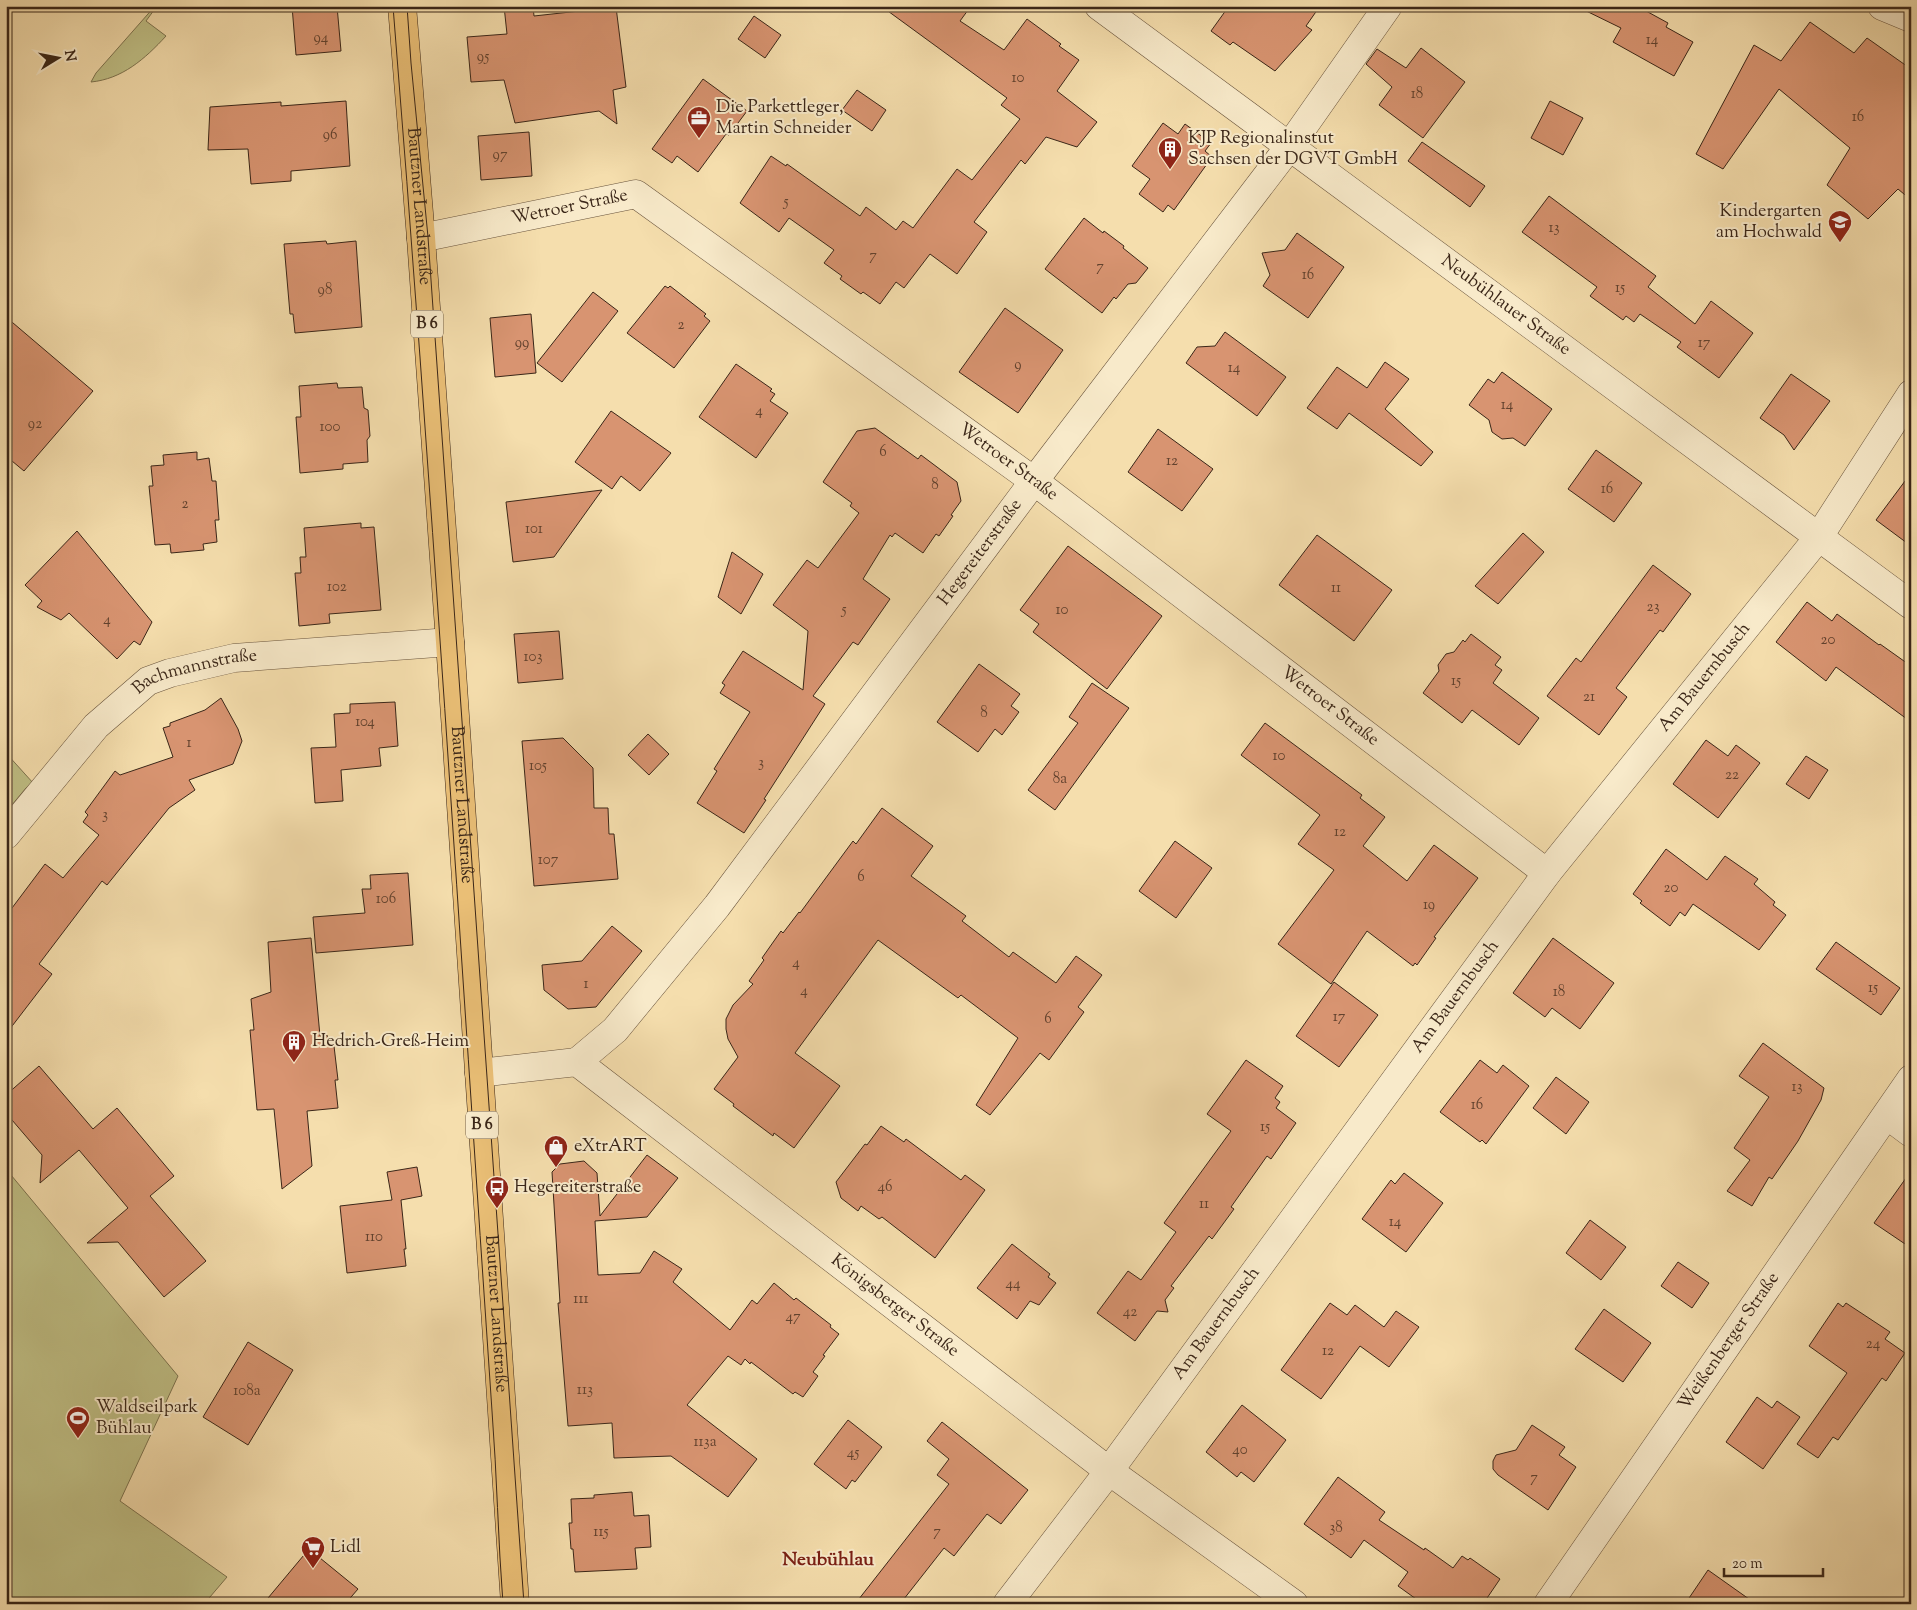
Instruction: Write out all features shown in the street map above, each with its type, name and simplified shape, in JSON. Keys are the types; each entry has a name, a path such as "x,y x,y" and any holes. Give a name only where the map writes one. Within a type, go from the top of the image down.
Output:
{"main road":[{"name":"Bautzner Landstraße","path":"402,6 450,642 515,1604"}],"street":[{"name":"Neubühlauer Straße","path":"1099,6 1911,606"},
{"name":"Hegereiterstraße","path":"577,1062 615,1030 717,906 1034,481 1289,146 1388,6"},
{"path":"1882,6 1911,18"},
{"name":"Wetroer Straße","path":"421,238 636,194 1034,481 1547,873"},
{"name":"Am Bauernbusch","path":"1007,1604 1109,1471 1547,873 1818,538 1911,394"},
{"name":"Bachmannstraße","path":"6,835 96,726 148,681 170,673 234,658 450,642"},
{"path":"479,1073 577,1062"},
{"name":"Königsberger Straße","path":"577,1062 1109,1471 1294,1604"},
{"name":"Weißenberger Straße","path":"1548,1604 1911,1079"},
{"path":"1887,1115 1911,1132"}],"green space":[{"path":"157,6 146,21 166,36 141,60 123,72 113,77 91,82 96,73"},
{"path":"6,753 34,784 26,788 6,812"},
{"name":"Waldseilpark Bühlau","path":"6,1169 178,1376 120,1501 227,1577 204,1604 6,1604"}],"building":[{"path":"292,6 337,6 341,51 296,55"},
{"path":"504,6 533,6 534,16 616,7 626,87 613,90 617,124 599,111 515,123 504,80 471,82 467,37 507,34"},
{"path":"881,6 971,6 960,21 1004,50 1027,19 1079,60 1057,91 1097,122 1077,147 1046,137 1025,164 1021,160 974,222 987,232 957,274 930,254 904,288 896,282 880,304 863,292 861,294 840,279 842,276 824,263 834,250 789,218 779,232 740,203 771,156 786,166 787,164 860,216 866,207 896,230 903,221 913,228 957,169 972,180 1020,119 1001,105 1007,98"},
{"path":"1229,6 1320,6 1306,26 1312,30 1275,71 1233,42 1230,45 1211,31"},
{"path":"1576,6 1637,6 1668,23 1666,27 1693,42 1674,76 1613,42 1621,28"},
{"path":"754,16 781,35 765,58 738,39"},
{"path":"1810,22 1854,53 1867,38 1911,69 1911,200 1898,189 1868,219 1827,185 1850,148 1779,89 1723,169 1696,154 1754,45 1781,61"},
{"path":"1421,48 1465,82 1423,138 1379,105 1392,87 1366,64 1377,49 1406,68"},
{"path":"703,79 747,111 729,135 726,134 698,172 677,156 672,163 652,149"},
{"path":"857,90 886,110 872,131 842,110"},
{"path":"346,101 350,166 291,171 291,181 251,184 248,149 208,150 210,107 281,102 281,106"},
{"path":"1550,101 1583,118 1563,155 1531,138"},
{"name":"KJP Regionalinstut Sachsen der DGVT GmbH","path":"1163,123 1178,134 1185,124 1211,143 1205,151 1212,157 1174,210 1168,205 1163,212 1139,194 1150,179 1132,166"},
{"path":"529,132 532,176 481,180 478,136"},
{"path":"1422,142 1485,186 1470,207 1408,161"},
{"path":"1549,196 1656,276 1648,287 1695,324 1711,301 1753,333 1719,378 1677,347 1681,342 1640,314 1634,322 1626,316 1623,320 1590,296 1597,287 1522,232"},
{"path":"1084,218 1124,246 1123,248 1148,268 1136,283 1128,284 1116,299 1114,297 1102,313 1045,269"},
{"path":"1297,233 1344,267 1308,318 1263,286 1270,275 1262,253 1285,250"},
{"path":"326,241 327,244 356,241 362,327 295,333 293,314 290,314 284,244"},
{"path":"665,286 668,288 670,286 706,314 704,316 710,321 674,368 627,333"},
{"path":"593,292 618,311 562,382 537,363"},
{"path":"1005,308 1063,350 1018,413 959,372"},
{"path":"531,314 536,373 495,377 490,318"},
{"path":"6,317 93,391 24,471 6,456"},
{"path":"1225,332 1286,377 1257,416 1186,363 1197,347 1215,346"},
{"path":"1385,362 1409,379 1385,409 1433,452 1421,466 1349,413 1337,429 1307,408 1337,367 1367,388"},
{"path":"736,364 772,389 770,391 775,394 770,401 788,413 756,458 699,417"},
{"path":"1502,372 1552,409 1525,446 1513,438 1502,439 1492,432 1489,420 1469,405 1488,379 1494,383"},
{"path":"1791,374 1830,401 1794,450 1784,435 1760,418"},
{"path":"337,383 338,388 362,387 364,408 368,410 370,436 367,440 368,462 343,464 343,469 300,473 296,417 301,417 299,386"},
{"path":"611,411 671,453 640,491 621,476 612,489 575,462"},
{"path":"875,428 918,459 921,455 957,482 961,501 939,536 936,534 923,553 895,533 892,537 890,535 863,579 890,599 858,645 853,642 813,696 825,704 744,833 697,803 717,771 714,769 750,712 720,693 725,685 722,683 743,651 803,690 808,631 773,605 807,560 818,568 859,513 850,506 852,503 823,482 857,431"},
{"path":"1158,429 1213,469 1182,511 1128,472"},
{"path":"1596,450 1642,483 1614,522 1568,489"},
{"path":"197,452 197,460 209,458 212,481 216,481 219,520 215,520 217,542 203,544 204,550 171,553 170,544 155,545 149,486 153,486 151,466 164,465 163,455"},
{"path":"1911,473 1911,546 1876,520"},
{"path":"602,490 554,557 513,562 506,502"},
{"path":"361,523 361,528 374,527 381,610 329,614 330,623 299,626 295,573 301,573 300,557 306,557 304,528"},
{"path":"77,531 152,622 140,645 134,641 117,659 69,613 61,620 37,607 42,601 25,585"},
{"path":"1523,533 1544,552 1498,604 1475,586"},
{"path":"1317,535 1392,590 1354,641 1279,585"},
{"path":"1068,546 1162,616 1107,689 1033,632 1039,624 1020,610"},
{"path":"732,552 763,574 741,614 718,597"},
{"path":"1653,565 1691,594 1663,632 1660,630 1616,688 1627,697 1599,735 1547,696 1576,658 1581,662"},
{"path":"1807,602 1832,621 1837,614 1911,666 1911,722 1836,667 1826,681 1776,642"},
{"path":"559,631 563,679 518,683 514,634"},
{"path":"1471,634 1501,657 1495,665 1502,670 1493,683 1539,718 1519,745 1472,710 1462,723 1423,693 1439,671 1438,665 1446,654 1454,652 1463,640 1465,642"},
{"path":"979,664 1020,694 1011,706 1019,712 1002,735 995,729 978,752 937,722"},
{"path":"1092,683 1129,708 1055,810 1028,790 1078,723 1069,717"},
{"path":"221,698 238,729 242,741 233,764 189,780 195,790 169,808 107,885 102,881 39,964 52,974 6,1034 6,916 45,864 63,878 99,835 83,822 88,815 85,812 115,771 120,775 173,757 163,728 170,726 170,723 205,710"},
{"path":"395,702 398,746 379,748 381,766 341,770 343,801 315,803 311,748 336,747 334,714 350,713 350,704"},
{"path":"1265,723 1362,795 1360,798 1385,817 1363,846 1407,881 1434,845 1478,878 1434,937 1436,938 1417,965 1415,963 1413,966 1367,931 1331,984 1278,944 1334,870 1298,844 1320,815 1241,755"},
{"path":"648,734 669,754 649,775 628,755"},
{"path":"563,738 593,768 594,808 608,808 609,834 614,834 618,879 534,886 522,741"},
{"path":"1706,740 1728,756 1736,745 1760,763 1718,818 1673,784"},
{"path":"1806,756 1828,770 1809,799 1786,784"},
{"path":"882,808 933,846 911,876 966,916 962,921 1009,957 1013,952 1056,983 1076,956 1102,975 1078,1007 1084,1012 1049,1060 1040,1053 990,1115 976,1105 1018,1038 961,995 958,998 878,940 795,1053 840,1086 794,1148 774,1133 773,1136 714,1089 738,1057 728,1039 726,1019 733,1005 753,984 749,981 781,931 783,933 800,913 853,841 856,844"},
{"path":"1175,841 1212,868 1176,918 1139,891"},
{"path":"1666,849 1707,880 1725,856 1758,879 1754,884 1775,902 1773,905 1786,915 1759,950 1693,904 1685,916 1680,912 1670,926 1640,903 1642,901 1633,894"},
{"path":"408,873 413,945 316,953 313,917 365,913 362,889 371,889 370,875"},
{"path":"612,926 642,951 596,1007 568,1009 544,990 542,965 582,961"},
{"path":"311,938 320,1036 327,1035 329,1046 334,1046 338,1080 335,1080 338,1108 307,1111 312,1166 282,1189 274,1109 257,1110 250,1030 254,1030 251,999 271,992 268,942"},
{"path":"1553,938 1614,983 1580,1029 1552,1008 1545,1017 1513,993"},
{"path":"1836,942 1900,988 1881,1015 1816,969"},
{"path":"1334,982 1378,1015 1339,1067 1296,1036"},
{"path":"1763,1043 1824,1088 1821,1100 1798,1141 1772,1179 1769,1177 1752,1206 1727,1191 1750,1160 1734,1148 1769,1097 1739,1076"},
{"path":"1246,1060 1283,1086 1275,1098 1280,1102 1276,1108 1296,1123 1271,1159 1267,1156 1231,1207 1234,1209 1212,1239 1209,1236 1171,1286 1174,1288 1165,1300 1168,1312 1157,1311 1135,1341 1097,1313 1128,1271 1141,1280 1176,1232 1164,1223 1231,1131 1207,1114"},
{"path":"1480,1060 1497,1073 1503,1065 1529,1086 1486,1144 1482,1140 1480,1142 1440,1112"},
{"path":"39,1066 93,1129 117,1108 174,1176 150,1196 206,1261 164,1297 118,1242 87,1243 128,1208 79,1150 40,1183 42,1155 6,1113 6,1095"},
{"path":"1556,1077 1589,1102 1566,1134 1533,1108"},
{"path":"881,1126 904,1142 906,1139 961,1180 965,1175 985,1190 935,1258 882,1217 879,1219 861,1206 858,1211 841,1198 836,1182"},
{"path":"647,1155 678,1178 647,1217 595,1221 598,1275 640,1273 654,1251 682,1269 673,1282 730,1330 752,1300 757,1304 774,1283 794,1300 796,1298 831,1325 830,1327 839,1334 813,1372 818,1376 803,1397 795,1392 793,1394 751,1362 750,1364 745,1359 741,1365 728,1356 687,1405 757,1459 728,1497 671,1456 614,1458 612,1423 568,1426 558,1303 560,1303 552,1172 560,1164 584,1161 597,1173 600,1216"},
{"path":"417,1167 422,1196 401,1200 406,1266 347,1273 340,1206 392,1200 387,1172"},
{"path":"1911,1171 1911,1248 1874,1223"},
{"path":"1404,1173 1443,1203 1406,1252 1362,1219 1391,1180 1395,1184"},
{"path":"1590,1220 1626,1247 1601,1280 1566,1253"},
{"path":"1012,1244 1050,1274 1048,1277 1056,1283 1039,1305 1030,1301 1017,1319 977,1288"},
{"path":"1678,1262 1709,1283 1692,1308 1661,1286"},
{"path":"1330,1303 1347,1315 1355,1305 1384,1327 1396,1311 1419,1327 1389,1367 1360,1346 1321,1399 1281,1370"},
{"path":"1838,1303 1843,1307 1846,1303 1890,1332 1885,1339 1905,1353 1886,1381 1882,1378 1838,1440 1833,1437 1818,1458 1797,1444 1847,1373 1809,1346"},
{"path":"1604,1309 1651,1343 1623,1382 1575,1349"},
{"path":"248,1342 293,1370 248,1445 203,1417"},
{"path":"1757,1397 1772,1408 1777,1401 1800,1417 1763,1469 1726,1442"},
{"path":"1242,1405 1286,1440 1254,1482 1241,1472 1237,1477 1206,1452"},
{"path":"848,1420 882,1447 855,1482 852,1480 846,1489 814,1464"},
{"path":"942,1422 1028,1490 1001,1524 987,1514 954,1556 944,1548 900,1604 855,1604 949,1484 937,1475 949,1459 927,1441"},
{"path":"1532,1425 1565,1447 1559,1455 1576,1467 1548,1510 1498,1475 1493,1469 1493,1461 1496,1455 1516,1450"},
{"path":"1338,1477 1385,1512 1379,1520 1424,1550 1425,1548 1453,1568 1462,1556 1468,1560 1470,1558 1500,1579 1483,1604 1423,1604 1398,1586 1408,1572 1364,1540 1351,1558 1304,1524"},
{"path":"632,1492 634,1516 649,1515 651,1547 635,1548 637,1569 575,1572 569,1523 572,1523 571,1499 594,1498 594,1495"},
{"name":"Lidl","path":"309,1549 358,1589 345,1604 263,1604"},
{"path":"1708,1570 1756,1604 1685,1604"}],"tram line":[{"path":"393,6 445,708 494,1435 503,1604"},
{"path":"407,6 428,237 524,1604"}],"place":[{"name":"Die Parkettleger, Martin Schneider","path":"699,139"},
{"name":"KJP Regionalinstut Sachsen der DGVT GmbH","path":"1170,170"},
{"name":"Kindergarten am Hochwald","path":"1840,243"},
{"name":"Hedrich-Greß-Heim","path":"294,1063"},
{"name":"eXtrART","path":"556,1168"},
{"name":"Hegereiterstraße","path":"497,1209"},
{"name":"Waldseilpark Bühlau","path":"78,1439"},
{"name":"Lidl","path":"313,1569"}],"district":[{"name":"Neubühlau","path":"828,1560"}]}
